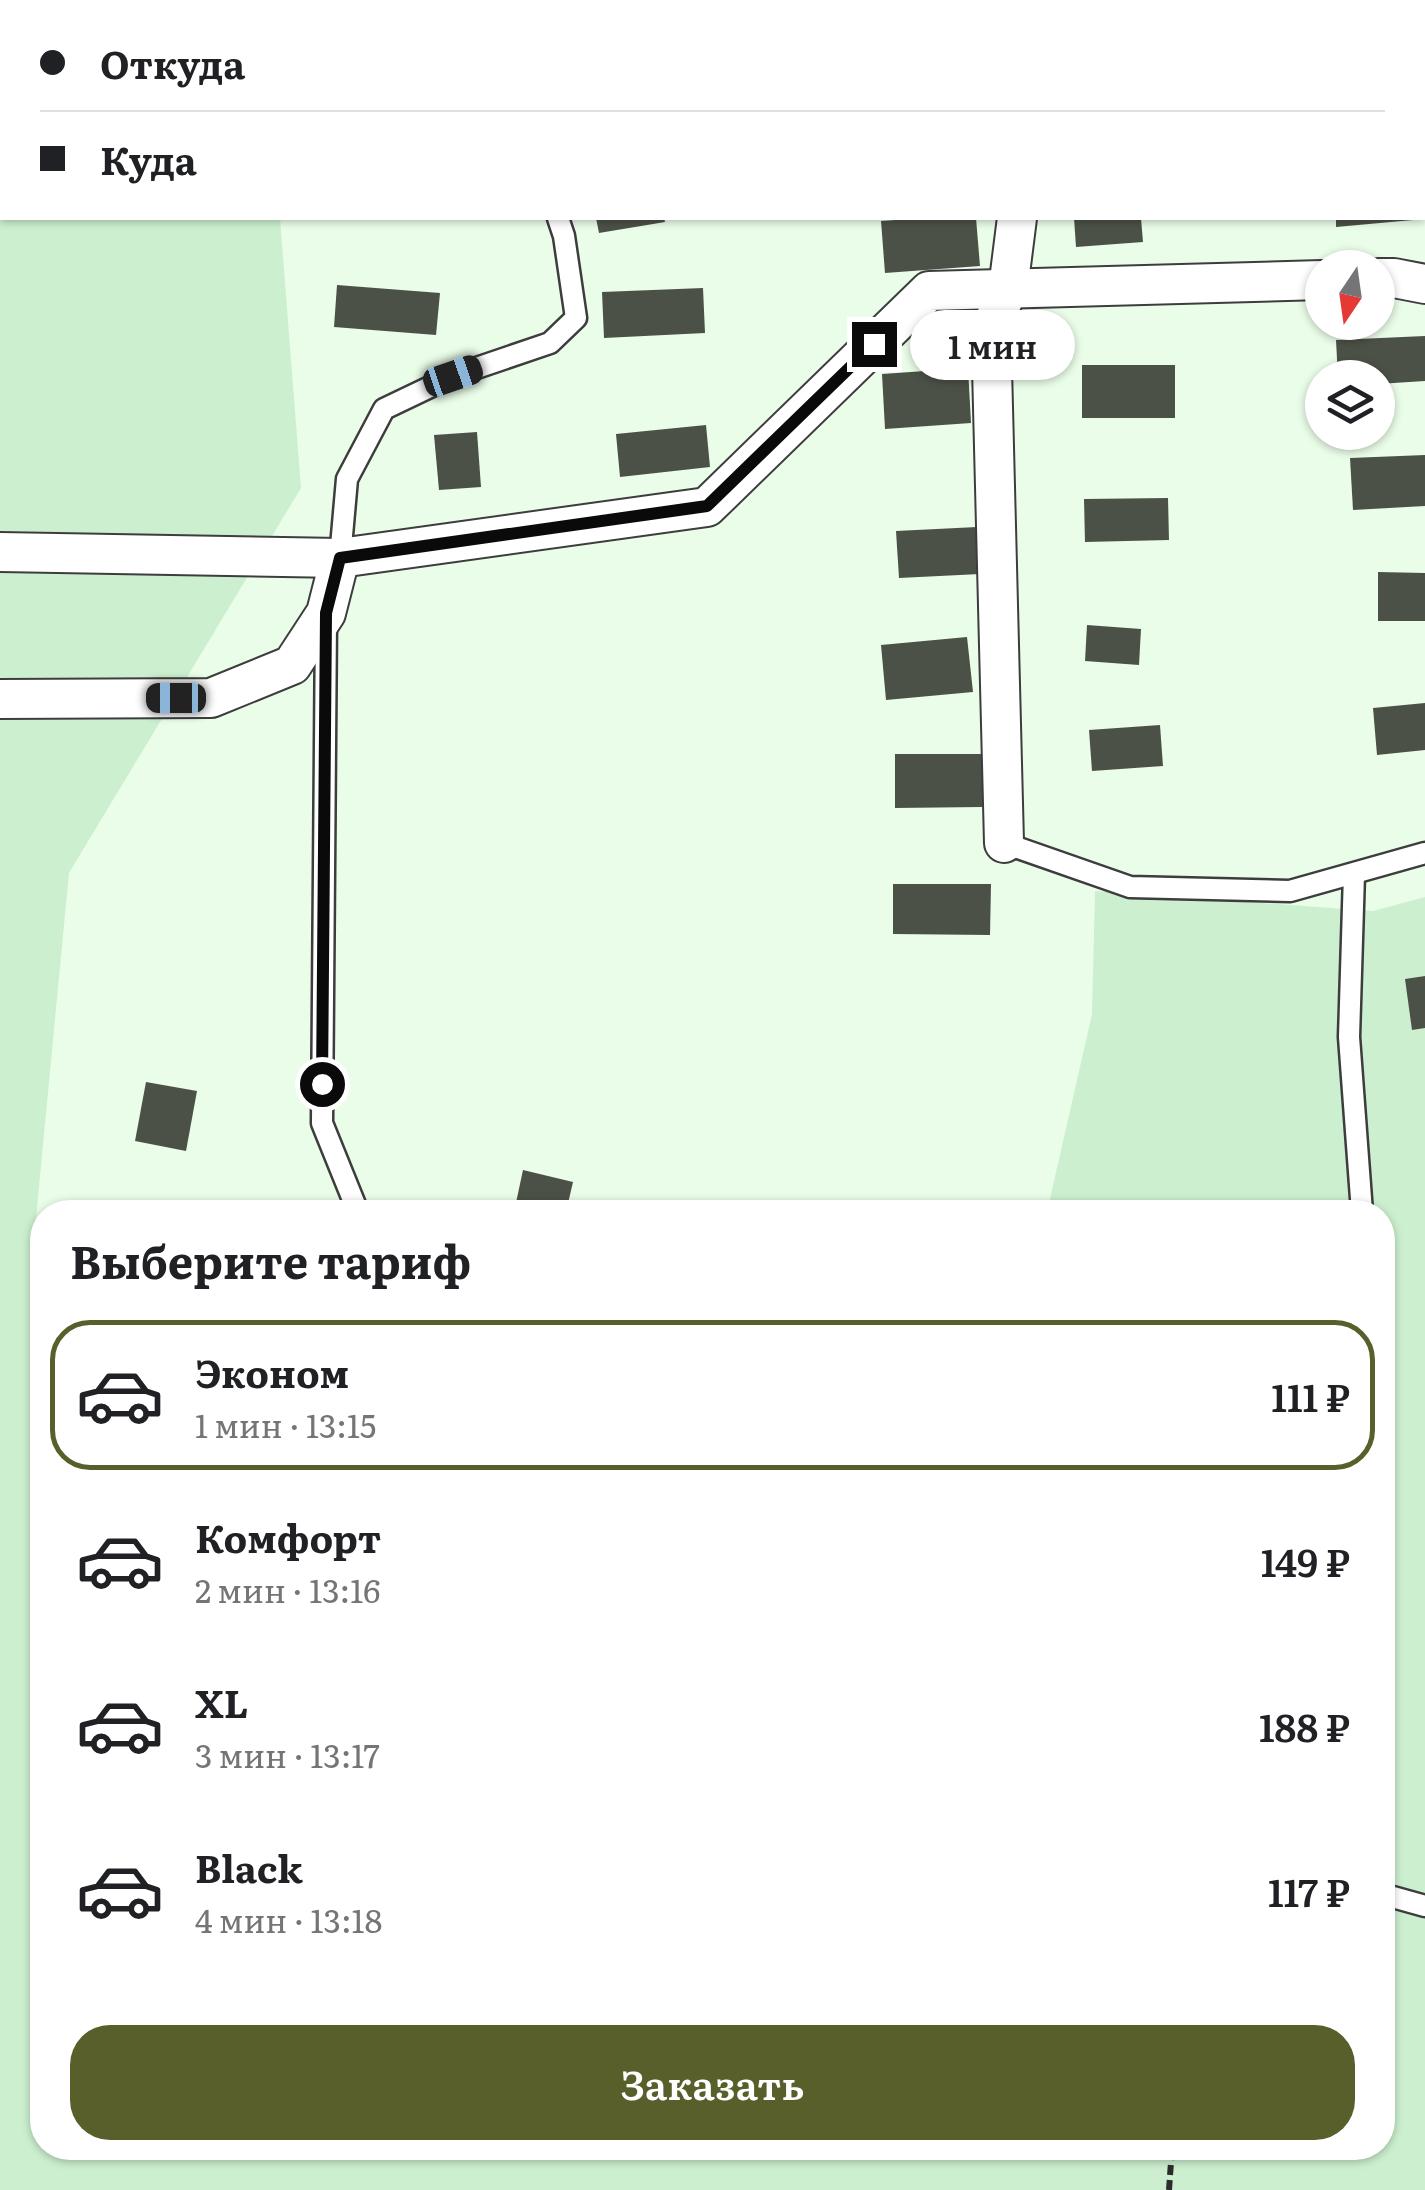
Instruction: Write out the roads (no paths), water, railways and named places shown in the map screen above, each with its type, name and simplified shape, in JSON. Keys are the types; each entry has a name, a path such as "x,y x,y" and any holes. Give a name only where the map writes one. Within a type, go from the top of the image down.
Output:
{"street":[{"path":"1004,843 991,328 1008,288 1017,220"},
{"path":"1395,278 1425,284"},
{"path":"0,552 340,558 707,506 929,290 1305,280"},
{"path":"0,699 211,698 292,665 326,613 340,558"}],"lane":[{"path":"340,558 347,479 384,409 453,376 550,344 576,318 559,220"},
{"path":"326,613 322,1124 353,1200"},
{"path":"1004,843 1130,887 1290,890 1425,853"},
{"path":"1354,874 1350,1037 1361,1200"},
{"path":"1395,1898 1425,1906"}]}
